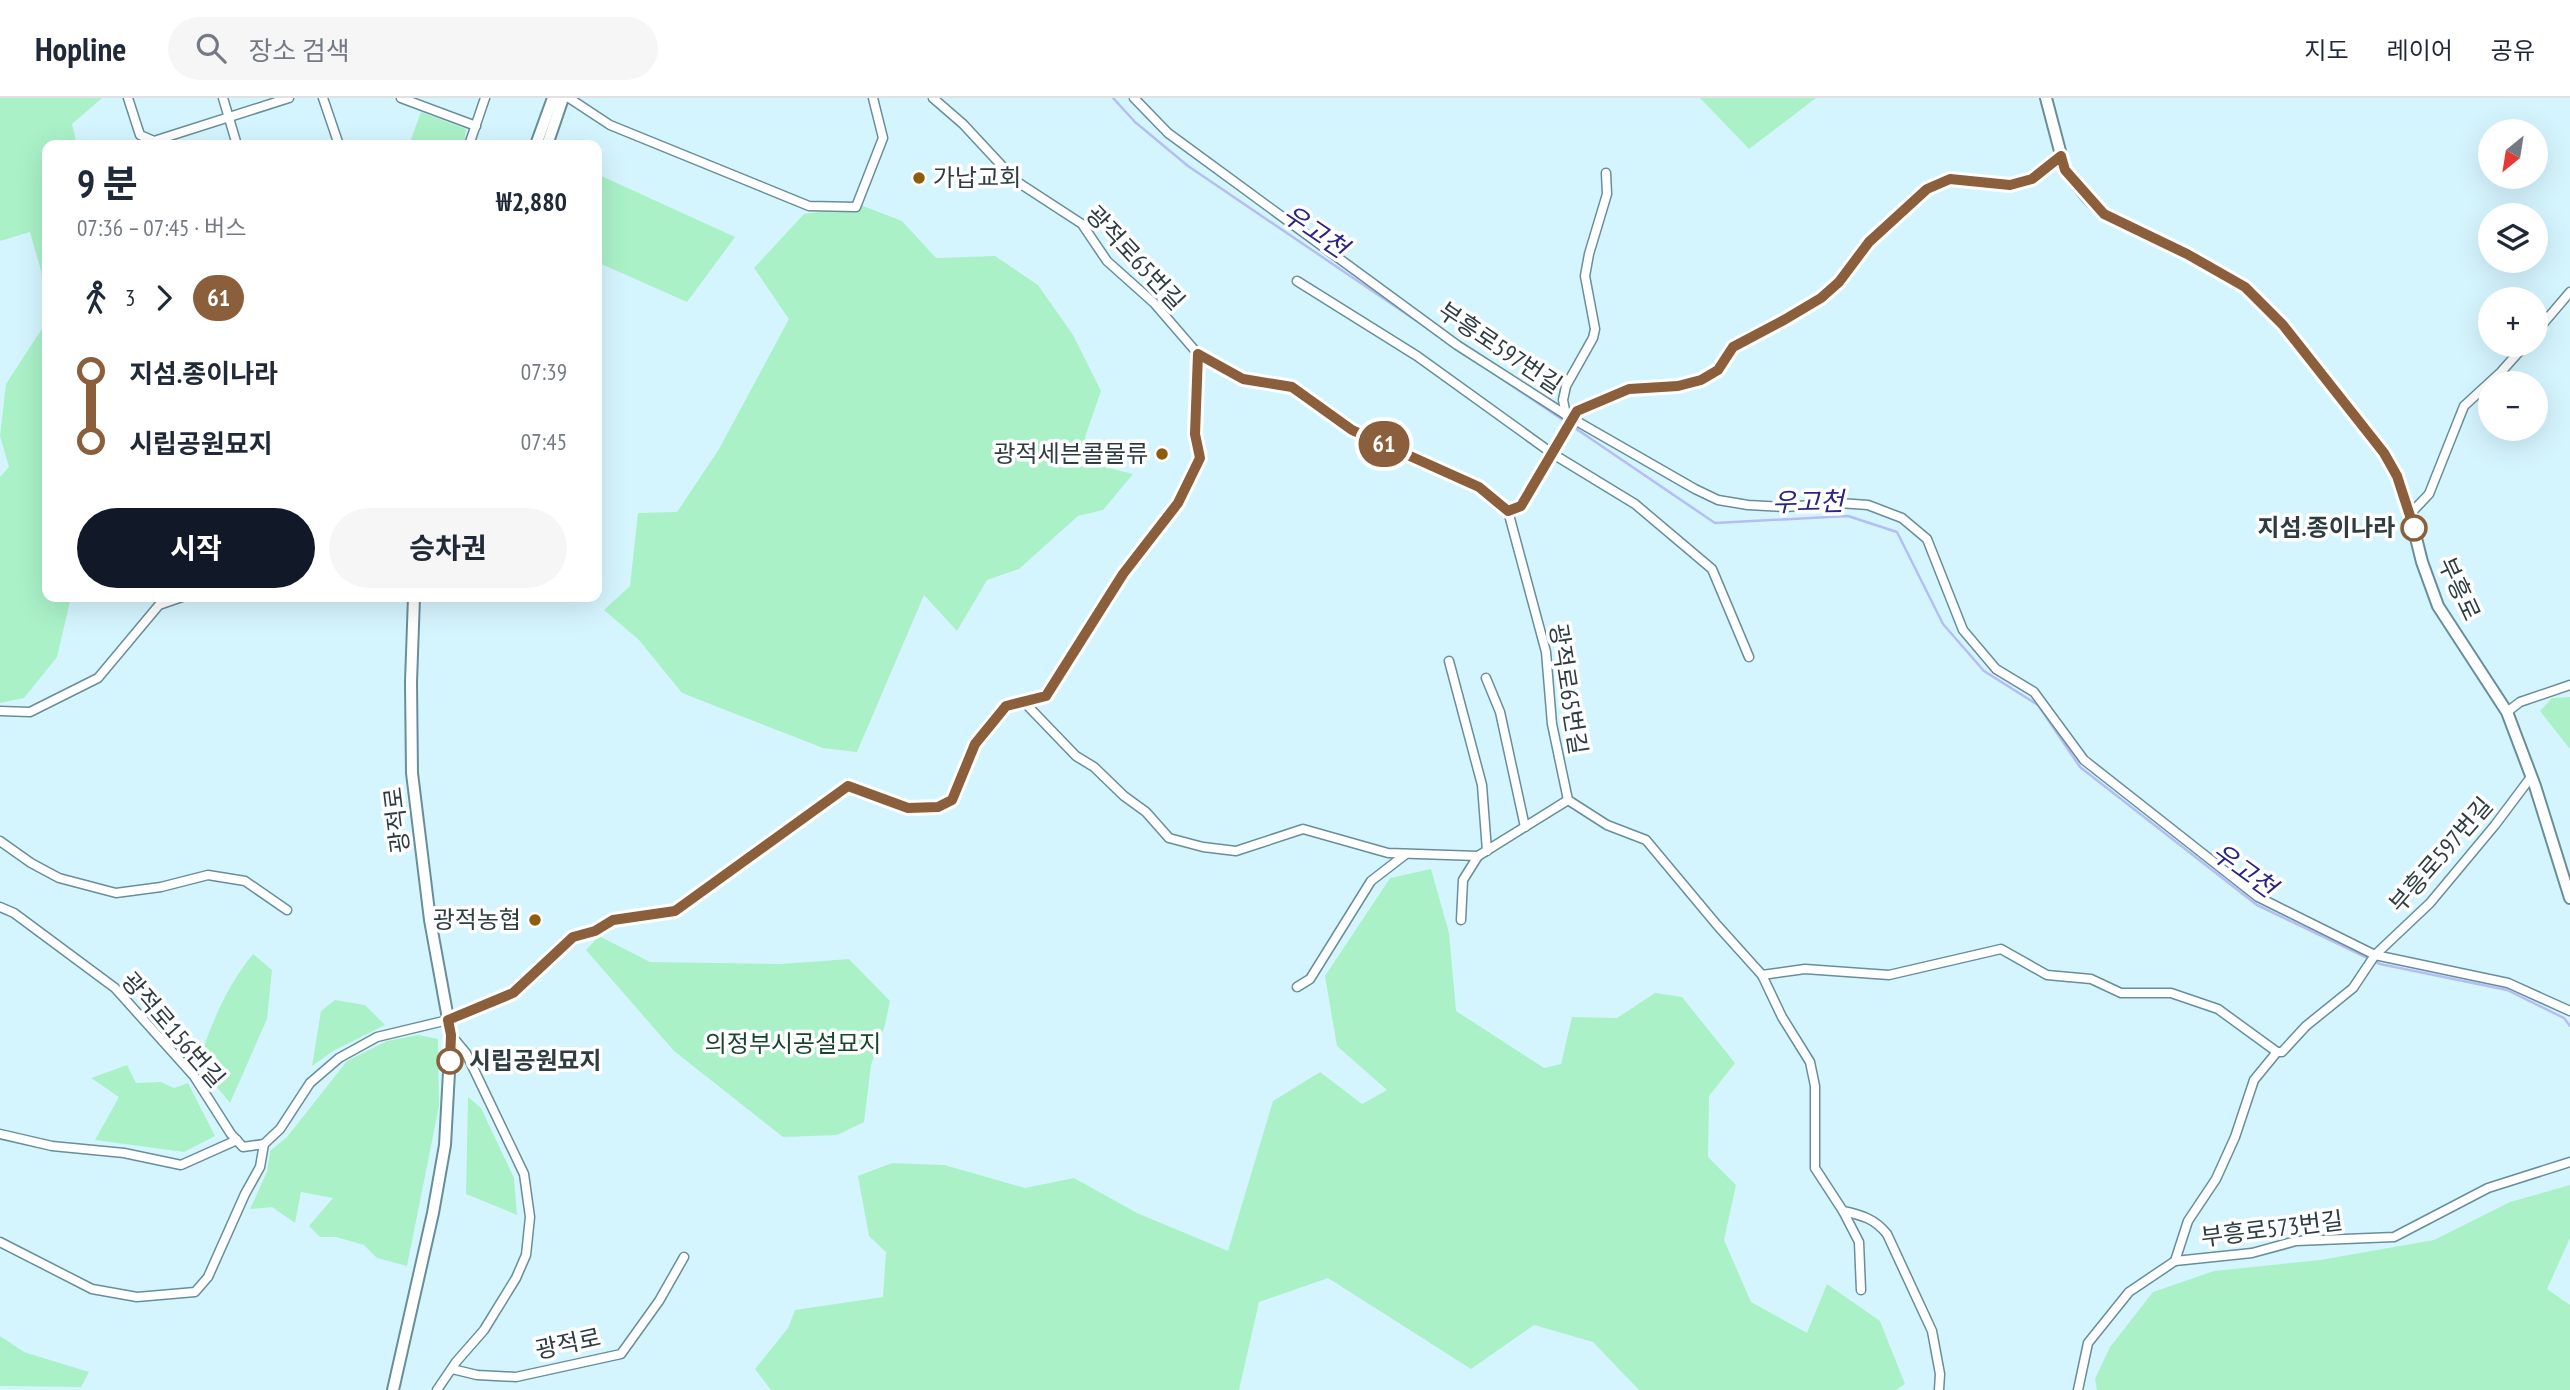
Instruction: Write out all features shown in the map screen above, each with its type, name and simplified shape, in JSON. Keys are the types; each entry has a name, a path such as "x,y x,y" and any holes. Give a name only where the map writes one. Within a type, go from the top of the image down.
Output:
{"main road":[{"path":"538,140 553,98"},
{"path":"549,140 564,98"},
{"name":"부흥로","path":"2046,98 2065,170 2104,214 2187,254 2245,287 2283,325 2384,453 2397,476 2438,606 2507,712 2570,898"},
{"name":"광적로","path":"393,1390 433,1213 445,1145 451,1035 430,920 412,773 414,602"}],"street":[{"path":"128,98 139,135 152,140"},
{"path":"223,98 235,140"},
{"path":"157,140 289,98"},
{"path":"323,98 337,140"},
{"path":"401,98 426,102 476,126"},
{"path":"471,140 485,98"},
{"path":"569,98 610,125 809,206 856,207 883,138 873,98"},
{"name":"광적로65번길","path":"933,98 963,124 1016,181 1082,224 1107,261 1154,303 1198,354 1243,379 1292,387 1352,430 1479,487 1508,511 1546,652 1552,724 1568,800"},
{"name":"부흥로597번길","path":"1134,98 1168,133 1457,345 1570,419 1718,500 1784,507 1839,503 1868,505 1902,518 1927,539 1964,630 1996,669 2034,692 2084,760 2258,897 2375,955 2508,983 2570,1011"},
{"path":"1508,511 1521,506 1577,411 1629,389 1678,386 1701,380 1718,370 1733,347 1821,298 1839,282 1869,242 1927,189 1950,179 2010,185 2032,179 2061,156"},
{"path":"1570,419 1563,400 1566,386 1593,338 1595,329 1585,276 1607,194 1606,173"},
{"path":"1297,281 1417,356 1554,452 1635,504 1712,569 1749,657"},
{"path":"2548,318 2570,292"},
{"path":"0,1134 51,1146 124,1153 181,1165 237,1140 243,1147 264,1144 280,1129 310,1083 339,1058 377,1037 448,1020 513,993 573,937 595,931 613,920 675,911 848,786 908,808 938,807 952,800 975,744 1006,706 1046,696 1123,574 1178,503 1200,458 1195,434 1198,354"},
{"path":"2410,514 2429,494 2464,406 2514,357"},
{"path":"0,711 30,712 98,678 157,602"},
{"path":"1449,661 1482,785 1487,851"},
{"path":"1486,678 1500,712 1525,827"},
{"path":"2507,712 2519,702 2570,685"},
{"path":"1023,701 1076,756 1094,767 1146,813 1169,838 1203,847 1236,851 1303,829 1388,853 1478,856 1568,800 1607,825 1646,840 1762,975 1782,1017 1810,1062 1815,1086 1815,1168 1859,1242 1861,1290"},
{"name":"부흥로597번길","path":"2375,955 2430,903 2531,777"},
{"path":"0,841 31,863 59,878 116,893 161,887 208,875 245,881 286,910"},
{"path":"1297,987 1310,979 1371,881 1406,854"},
{"path":"1461,920 1464,880 1478,856"},
{"name":"광적로156번길","path":"0,907 14,913 115,988 194,1076 237,1140"},
{"path":"1762,975 1805,969 1889,975 2001,949 2047,975 2091,979 2121,993 2171,993 2218,1009 2277,1052"},
{"path":"2175,1261 2188,1221 2216,1179 2235,1137 2254,1080 2277,1052 2282,1052 2306,1026 2353,988 2375,955"},
{"name":"광적로","path":"437,1390 484,1330 516,1278 526,1255 530,1217 524,1174 466,1053 451,1035"},
{"path":"0,1242 92,1289 136,1297 195,1292 208,1277 260,1167 264,1144"},
{"name":"부흥로573번길","path":"2078,1390 2088,1343 2129,1292 2175,1261 2252,1252 2296,1241 2394,1237 2488,1188 2570,1162"},
{"path":"1843,1211 1877,1222 1887,1234 1932,1331 1940,1374 1939,1390"},
{"name":"광적로","path":"452,1369 516,1377 621,1354 659,1301 684,1257"}],"green space":[{"path":"0,98 102,98 72,124 76,140 42,140 42,274 30,232 0,241"},
{"path":"1700,98 1816,98 1749,149"},
{"path":"421,112 466,129 465,140 411,140"},
{"path":"602,176 735,237 687,302 602,264"},
{"path":"863,206 902,221 936,258 995,256 1038,285 1073,335 1101,391 1085,437 1097,465 1133,474 1103,510 1078,516 1019,569 987,580 957,631 924,595 857,752 823,748 682,693 639,640 604,610 630,586 638,513 677,512 719,449 789,319 754,268 804,214"},
{"path":"42,329 42,602 70,602 57,657 24,698 0,703 0,477 9,467 0,436 6,384"},
{"path":"2570,697 2570,749 2540,711 2552,698"},
{"path":"1431,869 1449,933 1456,1011 1544,1068 1561,1064 1572,1017 1617,1018 1655,993 1682,997 1735,1063 1709,1096 1708,1157 1736,1185 1724,1240 1751,1302 1807,1333 1827,1284 1880,1321 1905,1384 1896,1390 1639,1390 1593,1342 1534,1325 1471,1369 1328,1278 1259,1302 1239,1390 771,1390 755,1369 788,1328 795,1310 883,1297 886,1252 869,1236 858,1176 892,1163 944,1165 1025,1188 1074,1178 1137,1213 1228,1251 1273,1101 1320,1072 1362,1104 1387,1090 1337,1046 1325,976 1390,878"},
{"name":"의정부시공설묘지","path":"599,936 650,962 781,964 849,959 890,1001 871,1065 864,1122 837,1135 783,1137 674,1051 586,950"},
{"path":"253,954 272,970 267,1019 230,1103 198,1064 220,1006"},
{"path":"335,1000 365,1005 385,1025 333,1051 312,1066 321,1011"},
{"path":"418,1035 438,1039 439,1106 407,1266 377,1258 364,1245 336,1237 320,1237 309,1226 333,1198 301,1192 295,1223 272,1207 250,1209 267,1172 270,1151 287,1137 347,1061 387,1041"},
{"path":"127,1065 136,1083 161,1082 174,1088 188,1083 215,1136 184,1152 95,1140 119,1097 91,1078"},
{"path":"468,1097 481,1108 514,1178 517,1215 466,1194"},
{"path":"2570,1185 2570,1238 2547,1289 2570,1305 2570,1390 2097,1390 2095,1379 2110,1347 2153,1292 2214,1271 2320,1260 2434,1240 2510,1202"},
{"path":"0,1336 24,1352 89,1372 81,1387 0,1386"}],"waterway":[{"name":"우고천","path":"1113,98 1135,122 1188,166 1430,330"},
{"name":"우고천","path":"1496,375 1566,422"},
{"name":"우고천","path":"1572,426 1715,523 1848,516 1897,532 1943,624 1984,671 2038,705 2080,767 2257,905 2380,964 2507,990 2564,1018 2570,1026"}],"bus line":[{"name":"61","path":"450,1061 451,1035 448,1020 513,993 573,937 595,931 613,920 675,911 848,786 908,808 938,807 952,800 975,744 1006,706 1046,696 1123,574 1178,503 1200,458 1195,434 1198,354 1243,379 1292,387 1352,430 1479,487 1508,511 1521,506 1577,411 1629,389 1678,386 1701,380 1718,370 1733,347 1821,298 1839,282 1869,242 1927,189 1950,179 2010,185 2032,179 2061,156 2065,170 2104,214 2187,254 2245,287 2283,325 2384,453 2397,476 2414,528"}],"place":[{"name":"가납교회","path":"919,178"},
{"name":"광적세븐콜물류","path":"1162,454"},
{"name":"지섬.종이나라","path":"2414,528"},
{"name":"광적농협","path":"535,920"},
{"name":"시립공원묘지","path":"450,1061"}]}
